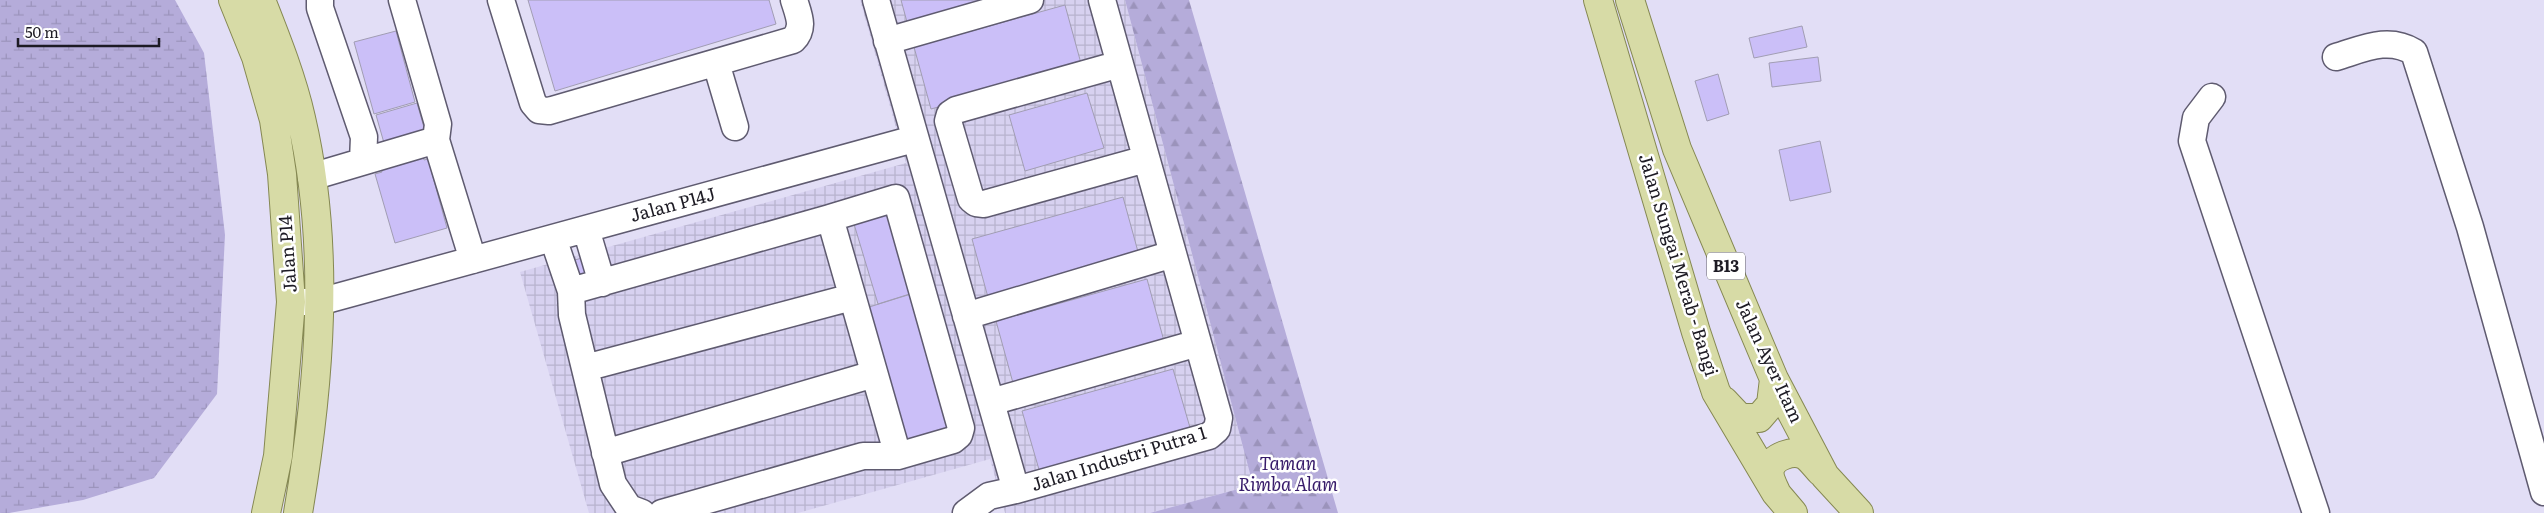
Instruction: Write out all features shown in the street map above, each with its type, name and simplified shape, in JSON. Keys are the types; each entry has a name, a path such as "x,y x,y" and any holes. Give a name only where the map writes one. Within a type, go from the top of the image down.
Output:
{"main road":[{"name":"Jalan P14","path":"232,0 256,57 274,120 282,174 292,302 278,456 266,513"},
{"name":"Jalan P14","path":"261,0 280,48 301,118 311,177 319,256 318,351 306,468 298,513"},
{"name":"Jalan Sungai Merab - Bangi","path":"1598,0 1696,332 1716,392 1785,503"},
{"name":"Jalan Ayer Itam","path":"1630,0 1677,149 1774,379 1825,476 1859,513"},
{"path":"1716,392 1740,418 1749,420 1758,418 1771,404 1774,379"},
{"path":"1785,503 1770,479 1770,467 1778,458 1797,452 1806,456 1825,476"}],"street":[{"path":"320,0 320,8 364,137 363,161"},
{"path":"402,0 438,124 436,140 473,260"},
{"path":"501,0 533,103 539,110 549,111 716,64 793,40 799,34 801,25 794,0"},
{"path":"876,0 914,139"},
{"path":"887,41 1030,0"},
{"name":"Jalan Industri Putra 1","path":"914,139 1016,490 1209,436 1217,429 1219,418 1102,0"},
{"path":"2336,57 2383,44 2401,44 2414,52 2470,227 2544,492"},
{"path":"716,64 735,127"},
{"path":"1120,64 956,110 950,114 948,121 970,199 976,203 984,204 1146,159"},
{"path":"2212,97 2196,118 2192,141 2316,513"},
{"name":"Jalan P14J","path":"292,302 319,302 914,139"},
{"path":"311,177 436,140"},
{"path":"571,291 896,198 960,428 959,435 953,440 898,456 863,456 662,513"},
{"path":"830,218 898,456"},
{"path":"586,229 602,283"},
{"path":"553,238 571,291 572,315 613,484 630,508 642,513"},
{"path":"966,316 1173,254"},
{"path":"585,368 852,297"},
{"path":"991,402 1198,343"},
{"path":"605,453 874,374"},
{"path":"966,513 989,496 1016,490"}],"shaded area":[{"path":"860,0 1125,0 1253,485 1150,513 1005,513 990,459 798,513 589,513 520,272 906,163"}],"green space":[{"path":"0,0 175,0 204,53 225,235 217,394 154,478 83,500 9,513 0,513"},
{"name":"Taman Rimba Alam","path":"1125,0 1189,0 1338,513 1150,513 1253,485"}],"building":[{"path":"528,0 769,0 776,24 555,91"},
{"path":"901,0 985,0 907,22"},
{"path":"1065,5 1082,67 931,109 914,47"},
{"path":"1802,26 1807,47 1754,58 1749,38"},
{"path":"396,31 415,102 374,114 354,42"},
{"path":"1818,57 1821,81 1772,87 1769,63"},
{"path":"1718,74 1729,114 1707,121 1695,81"},
{"path":"1087,93 1104,148 1025,171 1009,115"},
{"path":"417,103 427,138 386,150 376,115"},
{"path":"419,141 424,160 428,159 447,228 395,243 375,174 382,172 377,153"},
{"path":"1820,141 1831,192 1790,201 1779,150"},
{"path":"1123,197 1140,259 989,301 972,239"},
{"path":"893,213 916,292 878,304 854,224"},
{"path":"582,258 587,278 562,285 557,265"},
{"path":"1147,279 1164,341 1013,383 996,321"},
{"path":"911,294 952,435 907,449 866,308"},
{"path":"1173,369 1191,431 1040,473 1022,411"}]}
